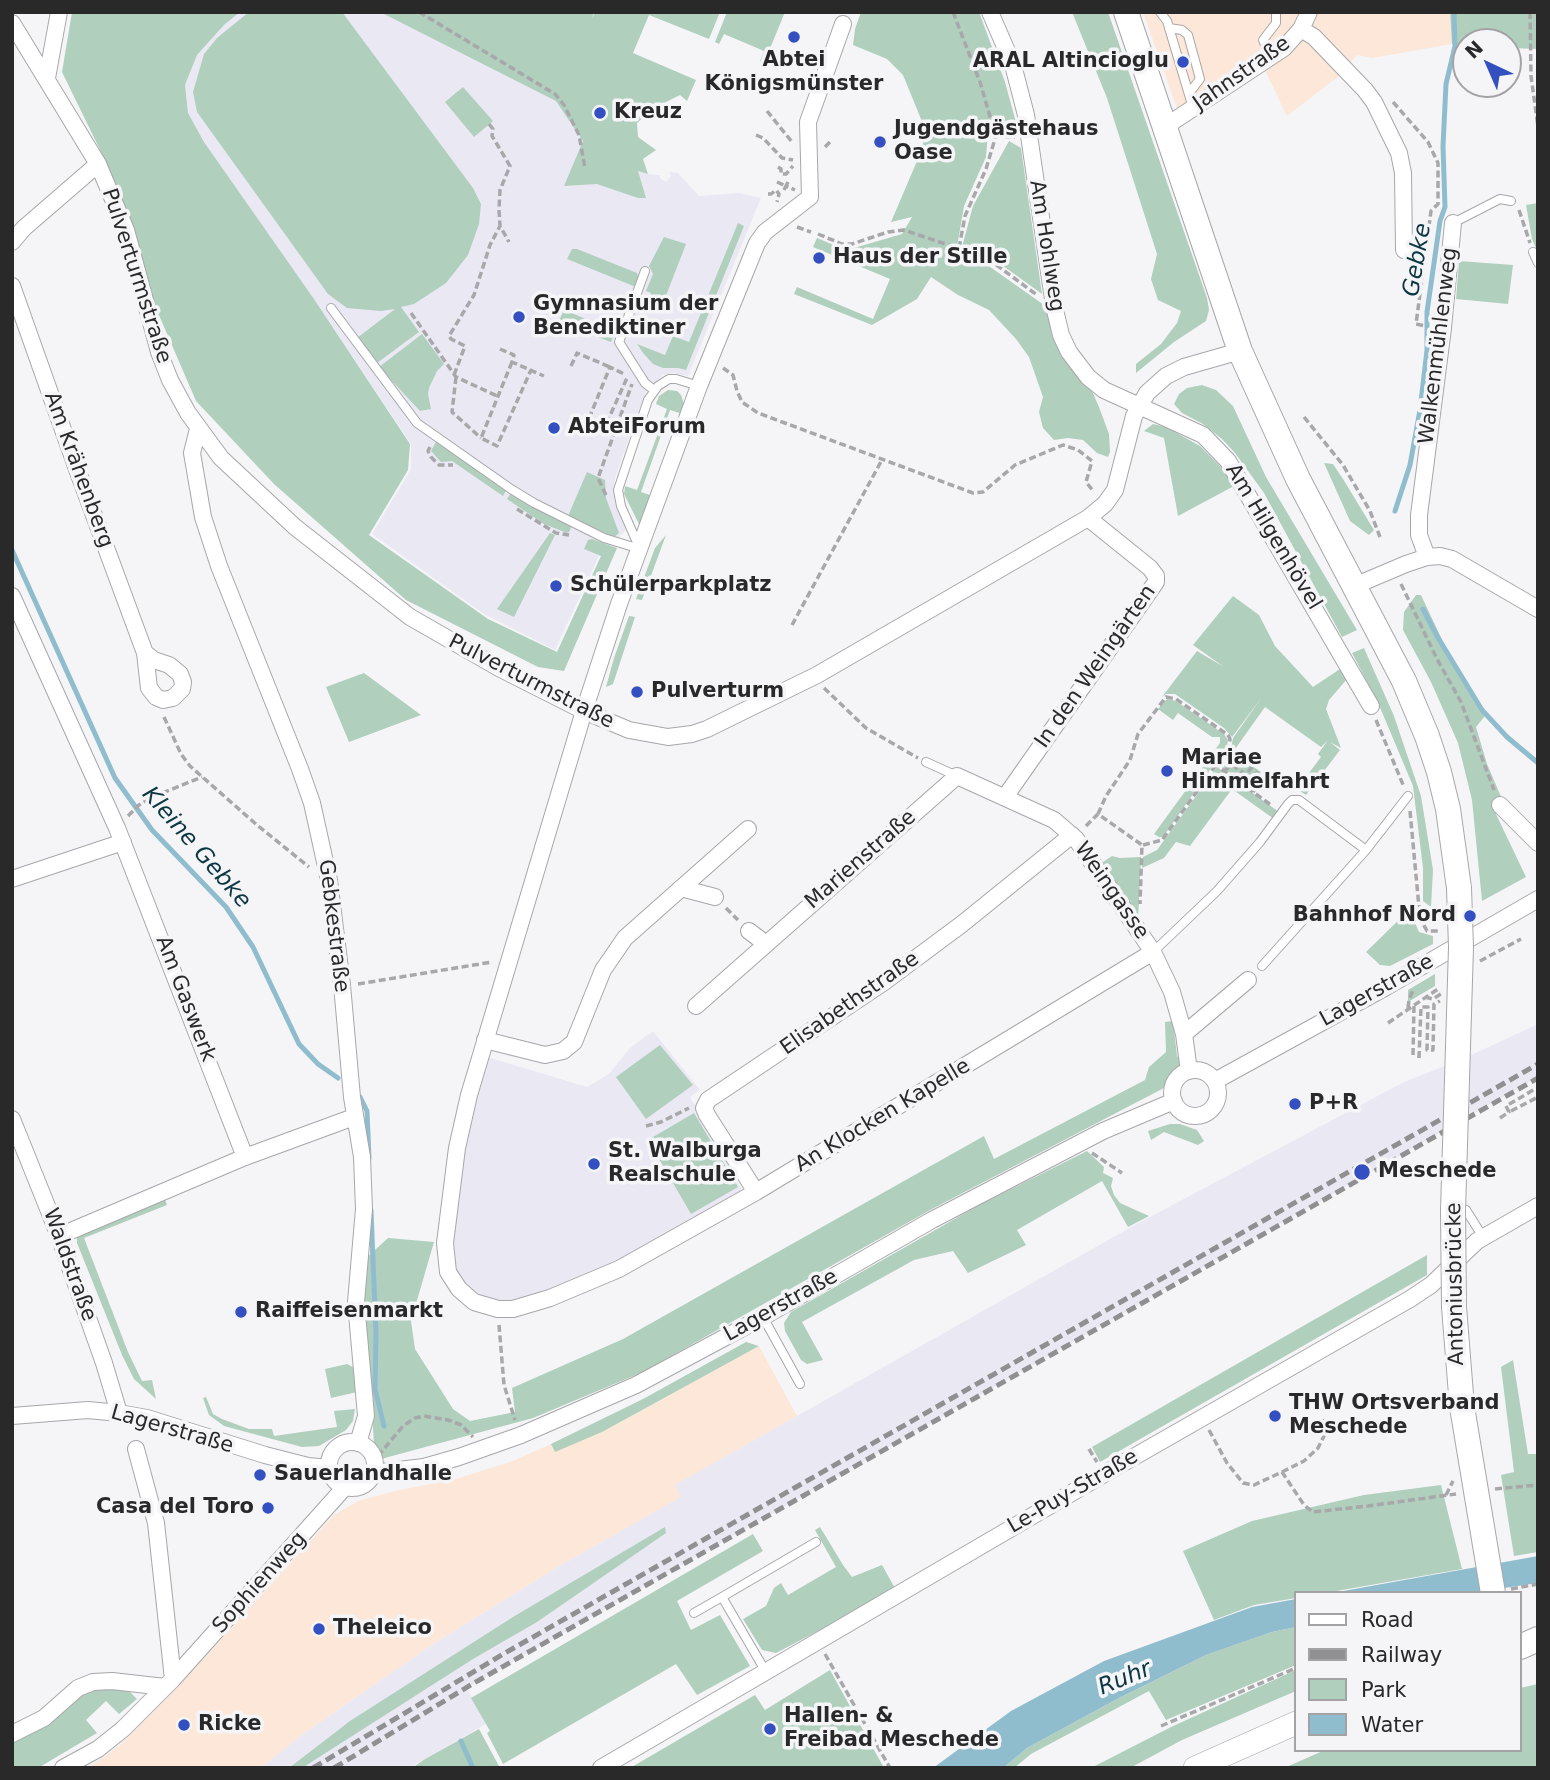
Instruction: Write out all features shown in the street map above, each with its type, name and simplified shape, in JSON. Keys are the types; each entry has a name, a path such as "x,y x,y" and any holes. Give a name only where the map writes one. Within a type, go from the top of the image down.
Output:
{"main road":[{"name":"Antoniusbrücke","path":"1126,12 1240,351 1298,479 1404,681 1427,736 1448,808 1459,888 1461,947 1454,1307 1462,1407 1493,1591"},
{"path":"1522,1646 1538,1639"},
{"path":"1195,1768 1294,1724"}],"street":[{"path":"47,78 59,12"},
{"name":"Am Hohlweg","path":"990,12 1013,65 1030,136 1059,328 1069,352 1088,377 1104,390 1138,406"},
{"name":"Jahnstraße","path":"1166,126 1192,100 1284,48 1301,29 1309,12"},
{"path":"498,1309 484,1306 467,1297 452,1279 445,1256 461,1125 583,711 708,362 761,237 810,197 808,122 846,18"},
{"name":"Pulverturmstraße","path":"12,23 98,164 126,230 166,370 198,429 221,458 312,541 392,604 474,655 583,711 612,724 645,734 668,737 692,734 817,674 1088,518 1105,504 1115,490 1130,427 1138,406 1147,393 1166,376 1184,367 1240,351"},
{"path":"1301,29 1314,37 1365,90 1374,102 1399,153 1404,185 1404,250"},
{"path":"12,242 24,228 98,164"},
{"name":"Walkenmühlenweg","path":"1427,557 1419,535 1419,515 1443,328 1453,223"},
{"name":"Am Krähenberg","path":"12,286 145,653 149,688 156,698"},
{"name":"Am Hilgenhövel","path":"1138,406 1203,435 1228,461 1371,706"},
{"name":"Gebkestraße","path":"198,429 192,453 203,517 219,566 300,769 322,842 329,880 364,1186 356,1292 366,1416 358,1443"},
{"name":"In den Weingärten","path":"1005,797 1156,582 1156,576 1150,568 1088,518"},
{"path":"1354,586 1427,557 1440,556 1452,559 1538,609"},
{"name":"Am Gaswerk","path":"12,596 122,842 245,1157"},
{"path":"145,653 177,670 182,678 182,689 173,698 156,698"},
{"name":"Weingasse","path":"957,776 1054,820 1072,835 1153,952 1172,992 1184,1034 1189,1071"},
{"name":"Marienstraße","path":"696,1006 957,776"},
{"path":"1500,805 1538,843"},
{"path":"485,1040 545,1055 563,1051 574,1042 603,970 625,938 748,829"},
{"name":"Elisabethstraße","path":"705,1104 884,982 962,924 1072,835"},
{"path":"12,879 122,842"},
{"path":"681,888 715,897"},
{"name":"Lagerstraße","path":"1215,1081 1538,899"},
{"path":"749,932 766,944"},
{"name":"An Klocken Kapelle","path":"498,1309 523,1307 619,1269 756,1192 1153,952"},
{"path":"1184,1034 1248,980"},
{"path":"1203,1071 1215,1081 1215,1105 1205,1114 1190,1115 1177,1107 1174,1101 1174,1086 1182,1074 1203,1071"},
{"name":"Lagerstraße","path":"374,1467 424,1467 481,1450 636,1385 763,1317 932,1220 1080,1142 1174,1101"},
{"path":"705,1104 706,1115 756,1192"},
{"path":"59,1236 245,1157 354,1117"},
{"name":"Waldstraße","path":"12,1119 59,1236 120,1413"},
{"name":"Le-Puy-Straße","path":"601,1768 1421,1292 1483,1237 1538,1206"},
{"name":"Lagerstraße","path":"12,1416 88,1410 120,1413 147,1418 265,1455 329,1468"},
{"path":"358,1443 369,1450 374,1467 361,1486 345,1487 334,1479 329,1468 330,1459 338,1447 358,1443"},
{"path":"12,1734 44,1718 78,1688 93,1682 169,1683 156,1523 136,1450"},
{"name":"Sophienweg","path":"63,1768 113,1738 169,1683 345,1487"}],"lane":[{"path":"1160,12 1167,21 1192,100"},
{"path":"1270,56 1263,40 1273,28 1278,14"},
{"path":"1169,28 1182,30 1188,35 1200,79 1192,100"},
{"name":"Walkenmühlenweg","path":"1453,223 1500,199 1511,201"},
{"path":"1533,252 1538,263"},
{"path":"646,271 619,342 645,383 654,390"},
{"path":"331,308 417,423 534,503 604,538 640,549"},
{"path":"640,549 621,506 618,490 648,400 654,390 669,379 699,386"},
{"path":"926,762 957,776"},
{"path":"1262,966 1366,850 1408,796"},
{"path":"1153,952 1217,891 1292,800 1304,803 1366,850"},
{"path":"1466,1210 1483,1237"},
{"path":"763,1317 800,1384"},
{"path":"694,1613 816,1542"},
{"path":"722,1597 766,1671"}],"path":[{"path":"419,12 555,94 564,105 579,135 585,168"},
{"path":"953,12 980,82 990,121 997,132 1005,137 1030,136"},
{"path":"1530,12 1531,76 1538,127"},
{"path":"767,111 783,131"},
{"path":"489,124 493,129 492,136 510,166 500,190 500,226 490,245 474,295 449,336 465,346 455,376 452,412 481,438 497,446 531,370"},
{"path":"959,248 965,216 986,169 997,132"},
{"path":"756,135 764,138 782,158"},
{"path":"778,167 781,174 786,174 791,166"},
{"path":"778,182 786,186 784,190"},
{"path":"768,194 776,190 779,194 777,203"},
{"path":"1511,201 1519,210 1533,252"},
{"path":"500,226 509,242"},
{"path":"818,234 842,244 852,244 888,232 904,230 987,258 1054,306"},
{"path":"411,313 455,376 497,397"},
{"path":"481,438 514,355 500,349"},
{"path":"571,366 577,353 618,371"},
{"path":"512,362 544,376"},
{"path":"708,362 732,372 742,402 758,413 978,494 1015,464 1056,446 1067,445 1092,461 1086,480"},
{"path":"610,367 590,416 595,430 603,430 621,386"},
{"path":"611,502 598,480 635,375"},
{"path":"1304,417 1343,465 1370,511 1380,537"},
{"path":"792,625 883,458"},
{"path":"601,470 611,473"},
{"path":"1394,569 1461,702 1500,805"},
{"path":"817,674 833,699 866,727 926,762"},
{"path":"1072,835 1098,814 1106,796 1130,760 1138,734 1166,697 1176,699 1228,735 1229,747 1162,840 1142,845 1098,814"},
{"path":"156,698 181,754 202,777 296,858 329,880"},
{"path":"1371,706 1408,796 1420,918 1427,931 1445,929"},
{"path":"1225,771 1231,764 1246,775 1251,768 1264,776 1253,792"},
{"path":"1216,765 1260,797"},
{"path":"133,810 202,777"},
{"path":"1140,895 1142,845"},
{"path":"715,897 749,932"},
{"path":"351,985 496,961"},
{"path":"1419,1058 1421,1007 1428,1007 1427,1050 1433,1050 1434,1004 1444,995 1433,999 1425,997"},
{"path":"1413,1055 1414,1005"},
{"path":"1500,1118 1509,1112 1506,1106 1534,1088 1538,1096 1511,1111"},
{"path":"646,1126 661,1122 684,1109 705,1104"},
{"path":"1080,1142 1104,1163 1122,1174"},
{"path":"498,1309 504,1385 511,1405"},
{"path":"374,1467 408,1422 424,1416 461,1425 470,1432 481,1450"},
{"path":"1201,1418 1227,1463 1243,1483 1254,1485 1304,1461 1318,1448 1325,1434 1323,1419"},
{"path":"1282,1472 1304,1505 1312,1512 1457,1494"},
{"path":"1490,1489 1538,1485"},
{"path":"818,1641 890,1768"},
{"path":"1161,1726 1294,1669"}],"shaded area":[{"name":"Gymnasium der Benediktiner","path":"240,12 380,12 556,100 584,141 624,165 648,174 660,175 666,182 671,176 669,172 678,173 699,196 739,193 761,198 688,376 673,373 663,375 646,391 615,478 613,492 626,530 599,556 555,650 484,614 372,534 411,469 411,444 204,142 188,113 185,85 197,55 225,24"},
{"path":"1143,12 1450,12 1452,44 1372,58 1357,55 1339,76 1287,116 1259,58 1178,111"},
{"path":"1538,1024 1538,1077 467,1688 486,1724 409,1768 261,1768 303,1734 438,1641 561,1565 681,1497 675,1485 1133,1226 1402,1083"},
{"name":"St. Walburga Realschule","path":"653,1031 700,1090 690,1097 742,1190 630,1254 587,1275 535,1294 505,1302 490,1301 467,1286 456,1273 449,1250 464,1138 484,1056 587,1087 609,1074 630,1048"},
{"path":"759,1346 797,1416 676,1485 682,1497 561,1565 438,1641 303,1734 261,1768 88,1768 119,1746 175,1690 334,1515 358,1501 456,1479 513,1461 551,1444 555,1451 602,1432"}],"green space":[{"path":"72,12 240,12 225,24 197,55 185,85 188,113 204,142 314,299 410,444 408,470 369,535 488,619 557,652 601,556 584,549 588,540 617,548 564,671 538,667 406,600 274,484 196,401 149,292 127,215 104,158 62,72"},
{"path":"249,12 342,12 473,188 481,204 479,224 468,255 446,283 414,304 401,307 419,332 377,363 357,338 395,309 381,311 347,308 328,294 197,112 193,92 204,54 217,38"},
{"path":"380,12 594,12 592,18 595,12 720,12 709,39 649,15 633,53 696,80 687,101 680,95 666,102 669,118 645,116 637,123 638,137 656,150 643,159 648,174 638,171 646,198 638,198 597,184 564,186 583,141 556,101"},
{"path":"727,12 785,12 764,63 760,61 764,51 724,34 719,44 715,42"},
{"path":"861,12 979,12 1005,82 1017,126 1005,130 1000,126 988,133 986,157 964,206 956,253 986,264 1044,305 1056,336 1089,384 1099,407 1109,434 1108,457 1097,453 1083,440 1054,440 1043,428 1039,412 1043,397 1029,357 1016,339 989,310 958,295 931,277 917,299 872,325 794,294 797,287 873,319 890,279 813,247 817,238 841,248 854,248 902,234 912,217 891,222 923,147 923,124 903,75 887,59 853,45"},
{"path":"1072,12 1108,12 1207,298 1209,310 1206,321 1174,342 1136,373 1136,364 1161,344 1177,323 1181,311 1158,300 1151,279 1157,254 1107,98"},
{"path":"1450,12 1538,12 1538,49 1522,48 1522,28 1452,28 1452,44"},
{"path":"463,87 493,121 474,137 445,102"},
{"path":"1009,141 1021,148 1042,294 988,255 962,247 973,206"},
{"path":"1538,203 1538,253 1532,239 1526,205"},
{"path":"738,223 744,226 686,370 663,368 653,364 637,344 665,355 673,336 689,342"},
{"path":"664,237 686,244 660,311 646,305 651,293 646,291 653,274 649,266"},
{"path":"572,249 637,273 639,279 636,287 567,259"},
{"path":"1459,261 1513,265 1508,304 1456,299"},
{"path":"564,310 615,331 611,342 558,323"},
{"path":"422,334 444,364 437,371 429,388 431,409 420,411 379,367"},
{"path":"1202,385 1216,390 1233,406 1266,477 1357,630 1342,637 1264,493 1235,453 1222,439 1203,424 1182,413 1174,404 1179,394 1187,388"},
{"path":"668,390 677,391 681,395 683,414 670,410 641,492 653,496 641,528 624,494 625,486 637,490 667,409 656,404 659,396"},
{"path":"1153,424 1166,427 1200,446 1225,471 1234,486 1178,516 1164,438 1144,431"},
{"path":"436,442 507,489 503,496 452,461 441,462 431,451"},
{"path":"1324,463 1333,464 1343,479 1374,530 1369,535 1350,521"},
{"path":"587,472 605,480 606,498 619,533 614,537 568,516"},
{"path":"511,493 571,527 570,531 567,533 544,524 507,499"},
{"path":"550,533 555,535 514,617 497,609"},
{"path":"666,535 642,600 636,599 655,548"},
{"path":"1416,595 1421,595 1460,678 1485,716 1476,727 1487,764 1502,799 1496,814 1526,877 1482,901 1472,800 1458,743 1431,682 1403,630 1404,612"},
{"path":"1233,596 1259,615 1275,646 1313,687 1340,669 1347,679 1329,700 1326,709 1341,748 1330,742 1340,750 1306,795 1297,789 1321,757 1318,754 1328,740 1321,747 1265,707 1233,752 1261,772 1250,787 1219,765 1231,748 1233,738 1262,697 1232,737 1224,728 1175,694 1162,697 1197,651 1224,667 1193,645"},
{"path":"629,616 635,617 613,684 606,687 614,658"},
{"path":"1364,648 1394,716 1421,796 1433,870 1431,907 1423,901 1423,868 1413,786 1379,705 1352,653"},
{"path":"364,673 421,715 349,742 326,687"},
{"path":"1167,699 1176,701 1224,734 1228,740 1227,746 1219,759 1212,754 1220,743 1220,737 1212,737 1178,713 1173,720 1158,709"},
{"path":"1208,760 1214,764 1163,837 1154,834"},
{"path":"1217,767 1279,812 1274,819 1232,789 1190,846 1176,842 1164,858 1142,868 1143,857 1157,850"},
{"path":"1112,856 1141,857 1138,921 1100,864"},
{"path":"1416,906 1416,925 1419,932 1433,936 1433,944 1390,966 1380,965 1366,952"},
{"path":"1435,974 1435,986 1408,1002 1408,990"},
{"path":"1173,1021 1177,1056 1183,1064 1164,1088 932,1209 643,1372 533,1418 381,1459 374,1444 361,1303 363,1261 388,1238 434,1242 411,1321 415,1349 453,1409 470,1421 515,1412 512,1388 623,1339 984,1136 994,1159 1145,1080 1149,1067 1166,1052 1165,1022"},
{"path":"660,1045 693,1085 646,1119 616,1077"},
{"path":"694,1113 738,1187 691,1214 648,1140"},
{"path":"1170,1124 1180,1124 1197,1130 1204,1141 1198,1145 1164,1132 1151,1140 1148,1131"},
{"path":"1087,1151 1104,1167 1103,1173 1113,1178 1111,1186 1120,1203 1149,1216 1128,1227 1102,1181 1017,1230 1026,1245 968,1273 953,1251 914,1260 802,1322 823,1360 807,1364 801,1360 785,1331 784,1323 791,1312 981,1204"},
{"path":"164,1197 167,1205 84,1238 128,1352 142,1381 152,1380 156,1399 134,1379 122,1355 77,1243 77,1236"},
{"path":"1427,1255 1427,1275 1100,1462 1092,1447"},
{"path":"746,1342 759,1346 602,1432 555,1452 551,1444 643,1399"},
{"path":"1513,1360 1528,1454 1538,1454 1538,1552 1514,1556 1501,1475 1514,1472 1501,1367"},
{"path":"347,1364 353,1367 357,1392 331,1398 325,1369"},
{"path":"206,1397 213,1414 249,1429 272,1429 274,1436 337,1427 334,1411 355,1409 353,1421 346,1430 319,1446 302,1447 224,1426 209,1415 203,1398"},
{"path":"1441,1485 1462,1569 1336,1591 1294,1591 1294,1598 1254,1605 1214,1620 1183,1551 1252,1521 1364,1495"},
{"path":"665,1527 666,1533 537,1622 473,1659 302,1768 289,1768 350,1721 513,1617"},
{"path":"820,1527 852,1577 882,1565 896,1590 776,1653 762,1650 743,1619 766,1606 774,1588 781,1583 788,1595 836,1567 815,1530"},
{"path":"753,1534 763,1551 677,1601 691,1630 720,1615 750,1666 697,1695 676,1664 503,1764 487,1733 490,1731 471,1698"},
{"path":"1294,1627 1294,1666 1166,1720 1149,1691 1031,1754 1014,1768 1003,1768 1027,1748 1119,1698 1206,1655 1272,1632"},
{"name":"Hallen- & Freibad Meschede","path":"830,1670 884,1768 630,1768 755,1695 765,1710"},
{"path":"1294,1671 1294,1692 1182,1740 1130,1768 1091,1768 1171,1727"},
{"path":"1538,1684 1538,1768 1284,1768 1320,1752 1522,1752 1522,1688"},
{"path":"124,1686 137,1699 119,1714 106,1701 86,1720 97,1733 38,1768 12,1768 12,1741 81,1692 99,1687"},
{"path":"479,1729 500,1768 412,1768 425,1759"}],"water":[{"path":"1538,1556 1538,1583 1484,1591 1343,1591"},
{"name":"Ruhr","path":"1294,1599 1294,1627 1272,1632 1206,1655 1027,1748 1003,1768 933,1768 1011,1711 1104,1661 1252,1607"}],"waterway":[{"name":"Gebke","path":"1395,511 1410,465 1420,410 1427,350 1427,312 1440,221 1445,207 1443,146 1446,84 1455,46 1454,12"},
{"name":"Kleine Gebke","path":"12,550 115,778 152,830 226,907 253,947 299,1044 318,1064 338,1078"},
{"name":"Gebke","path":"1423,609 1482,710 1507,737 1538,763"},
{"name":"Kleine Gebke","path":"360,1097 367,1111 369,1158"},
{"name":"Kleine Gebke","path":"371,1210 376,1334 375,1389 384,1426"},
{"name":"Kleine Gebke","path":"461,1741 473,1768"}],"railway":[{"path":"313,1768 505,1653 1538,1064"},
{"path":"334,1768 474,1683 1538,1078"}],"place":[{"name":"Abtei Königsmünster","path":"794,37"},
{"name":"ARAL Altincioglu","path":"1183,62"},
{"name":"Kreuz","path":"600,113"},
{"name":"Jugendgästehaus Oase","path":"880,142"},
{"name":"Haus der Stille","path":"819,258"},
{"name":"Gymnasium der Benediktiner","path":"519,317"},
{"name":"AbteiForum","path":"554,428"},
{"name":"Schülerparkplatz","path":"556,586"},
{"name":"Pulverturm","path":"637,692"},
{"name":"Mariae Himmelfahrt","path":"1167,771"},
{"name":"Bahnhof Nord","path":"1470,916"},
{"name":"P+R","path":"1295,1104"},
{"name":"St. Walburga Realschule","path":"594,1164"},
{"name":"Meschede","path":"1362,1172"},
{"name":"Raiffeisenmarkt","path":"241,1312"},
{"name":"THW Ortsverband Meschede","path":"1275,1416"},
{"name":"Sauerlandhalle","path":"260,1475"},
{"name":"Casa del Toro","path":"268,1508"},
{"name":"Theleico","path":"319,1629"},
{"name":"Ricke","path":"184,1725"},
{"name":"Hallen- & Freibad Meschede","path":"770,1729"}]}
